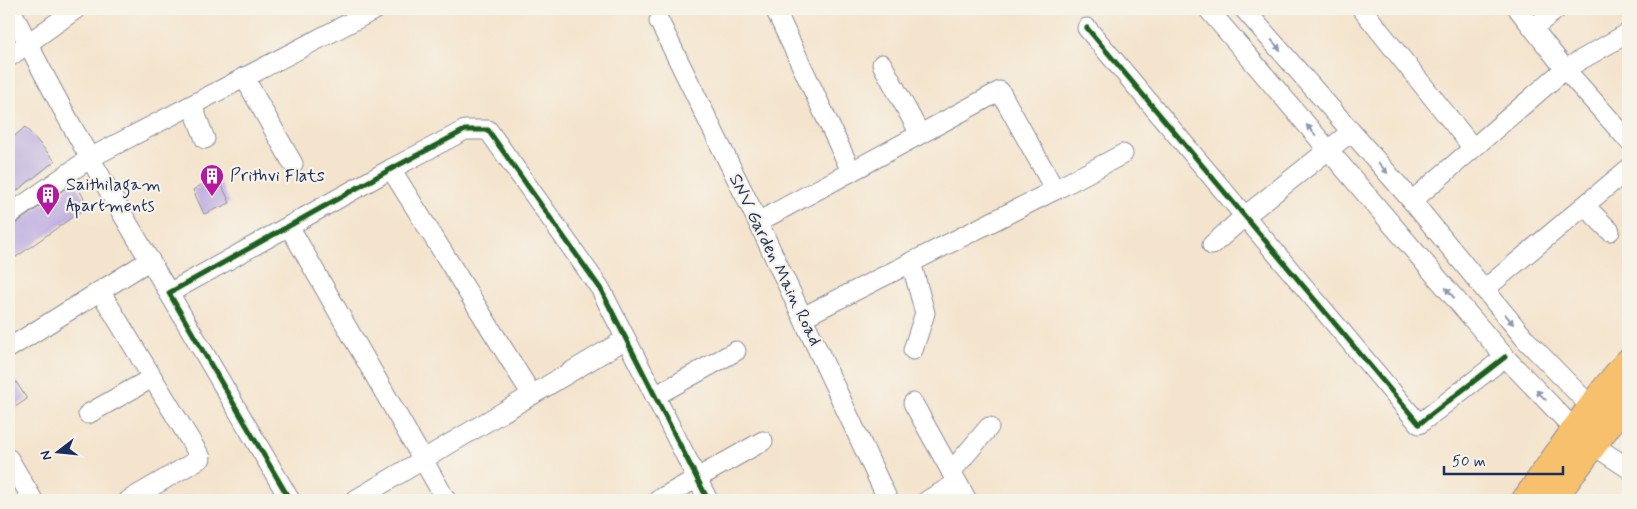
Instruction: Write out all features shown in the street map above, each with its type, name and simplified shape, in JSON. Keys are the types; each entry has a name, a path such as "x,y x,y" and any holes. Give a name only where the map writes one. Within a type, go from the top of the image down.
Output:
{"main road":[{"path":"1551,500 1628,363"},
{"path":"1526,500 1592,427 1628,401"}],"street":[{"path":"11,9 90,158 290,500"},
{"path":"9,57 76,9"},
{"path":"775,9 851,171"},
{"path":"1208,9 1505,357 1592,427"},
{"path":"1244,9 1412,201 1526,340 1592,427 1628,468"},
{"path":"1362,9 1473,148"},
{"path":"1518,9 1565,69 1628,140"},
{"path":"1533,28 1557,9"},
{"path":"9,215 90,158 365,11"},
{"name":"SNV Garden Main Road","path":"659,21 758,222 888,500"},
{"path":"1087,28 1419,424 1505,357"},
{"path":"1412,201 1565,69 1628,33"},
{"path":"882,64 920,134"},
{"path":"244,77 293,164"},
{"path":"758,222 1000,91 1055,190"},
{"path":"192,105 205,139"},
{"path":"169,293 391,169 465,130 488,130 600,288 708,500"},
{"path":"1212,245 1245,216 1351,132"},
{"path":"803,317 1124,154"},
{"path":"391,169 532,395"},
{"path":"1485,289 1628,169"},
{"path":"1585,206 1610,231"},
{"path":"289,226 446,500"},
{"path":"9,348 150,260"},
{"path":"911,262 925,313 913,350"},
{"path":"100,291 201,458 129,500"},
{"path":"355,500 626,339"},
{"path":"655,396 736,351"},
{"path":"88,414 152,378"},
{"path":"913,403 967,500"},
{"path":"928,500 954,478 989,428"},
{"path":"658,500 763,441"},
{"path":"9,459 33,500"}],"building":[{"path":"25,127 55,161 9,197 9,141"},
{"name":"Prithvi Flats","path":"217,175 230,203 204,214 193,190"},
{"name":"Saithilagam Apartments","path":"75,182 88,206 9,262 9,226 15,224"},
{"path":"9,371 27,399 9,411"}],"cycle path":[{"path":"1087,28 1419,424 1505,357"},
{"path":"290,500 169,293 391,169 465,130 488,130 600,288 708,500"}],"place":[{"name":"Prithvi Flats","path":"212,197"},
{"name":"Saithilagam Apartments","path":"48,216"}]}
